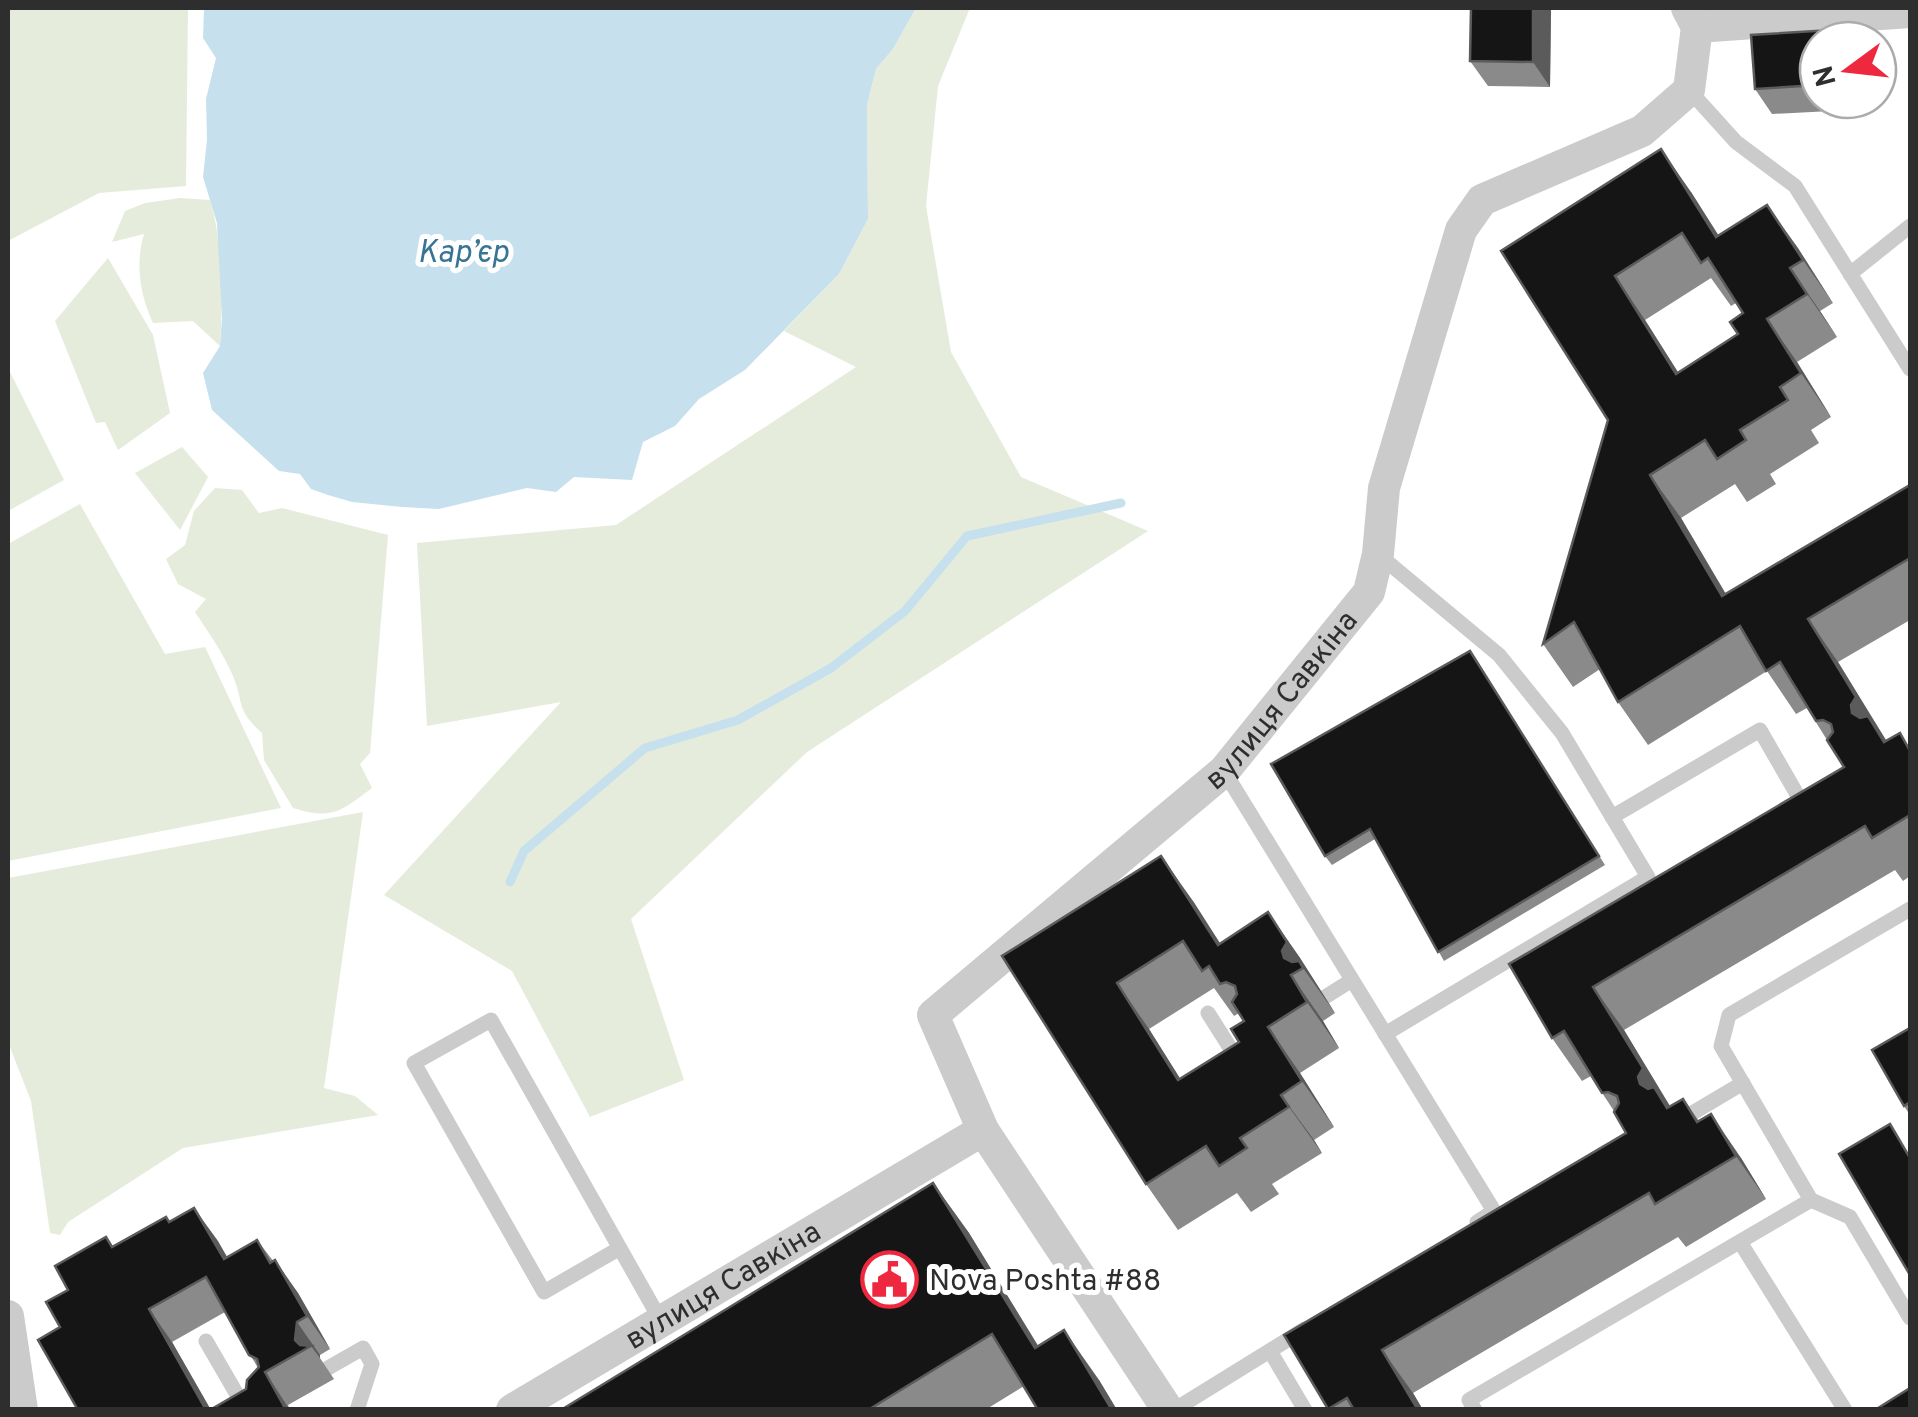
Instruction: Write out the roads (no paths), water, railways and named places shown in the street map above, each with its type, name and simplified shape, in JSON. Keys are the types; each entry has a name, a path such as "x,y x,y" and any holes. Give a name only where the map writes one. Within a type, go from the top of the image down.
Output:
{"street":[{"path":"1688,90 1693,14 1910,12"},
{"name":"вулиця Савкіна","path":"512,1410 983,1130 933,1015 1224,771 1370,592 1384,488 1461,230 1482,200 1642,131 1688,90"},
{"path":"983,1130 1171,1410"},
{"path":"8,1316 22,1410"}],"lane":[{"path":"1688,90 1736,142 1795,186 1910,369"},
{"path":"1850,274 1910,226"},
{"path":"1378,554 1499,654 1562,732 1648,877 1385,1034"},
{"path":"1612,816 1760,730 1802,803 1818,793"},
{"path":"1224,771 1385,1034 1500,1211 1462,1231"},
{"path":"1910,909 1729,1015 1721,1046 1811,1200 1850,1217 1910,1318"},
{"path":"1325,997 1352,980"},
{"path":"1208,1013 1234,1054 1258,1039"},
{"path":"620,1248 544,1292 414,1063 490,1020 620,1248 660,1321"},
{"path":"1679,1121 1743,1083"},
{"path":"1453,1410 1472,1405 1811,1200"},
{"path":"1740,1242 1844,1410"},
{"path":"1171,1410 1318,1321"},
{"path":"206,1340 254,1408"},
{"path":"328,1368 363,1348 372,1364 357,1410"},
{"path":"1270,1350 1306,1410"}],"water":[{"name":"Кар’єр","path":"204,8 916,8 893,49 876,69 867,105 868,219 839,274 745,370 699,399 675,426 643,442 632,480 574,477 556,492 527,488 439,509 352,502 311,489 300,474 279,471 212,410 203,373 220,346 222,318 217,223 203,177 206,99 216,58 203,38"}],"waterway":[{"path":"510,882 524,851 645,748 738,720 831,668 905,611 967,536 1121,503"}],"place":[{"name":"Nova Poshta #88","path":"890,1280"}]}
